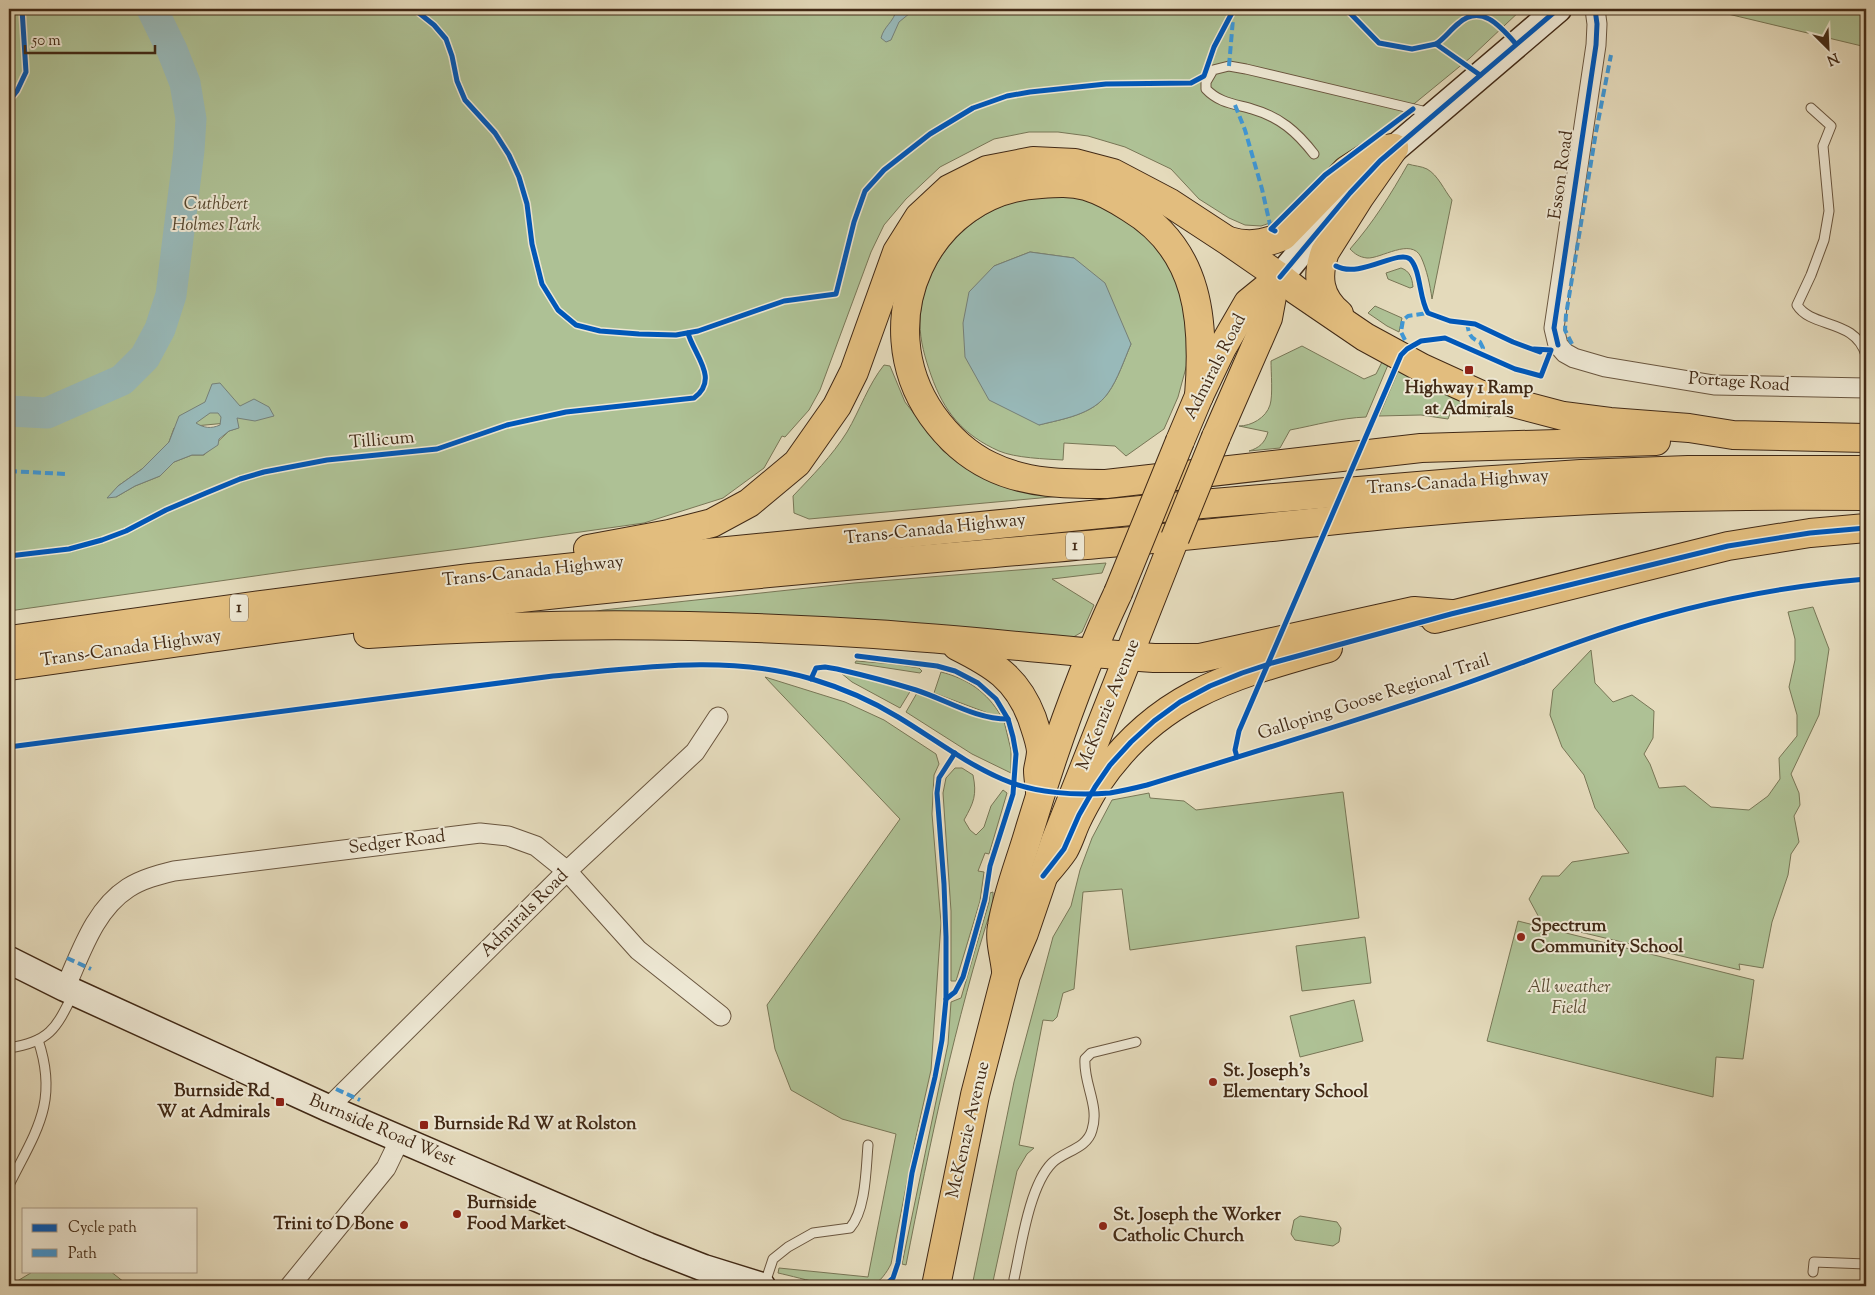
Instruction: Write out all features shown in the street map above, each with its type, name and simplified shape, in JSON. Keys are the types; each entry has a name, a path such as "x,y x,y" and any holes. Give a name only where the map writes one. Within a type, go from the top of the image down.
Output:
{"main road":[{"path":"1228,241 1243,245 1257,245 1283,236 1348,170 1378,150 1394,148"},
{"path":"1365,337 1335,310 1323,296 1320,279 1322,259 1359,198 1394,148"},
{"path":"470,578 544,556 669,534 712,523 749,503 797,463 837,406 854,372 897,252 919,217 949,189 987,170 1033,161 1075,163 1113,173 1170,203 1228,241 1365,337 1422,368 1488,397 1563,416 1610,422 1689,428 1733,435 1866,438"},
{"path":"1199,396 1202,356 1200,322 1195,295 1186,268 1173,247 1159,230 1139,213 1112,197 1085,186 1060,183 1026,185 992,194 957,216 943,229 926,251 908,296 906,313 907,358 913,382 938,424 956,442 973,457 991,467 1019,476 1059,484 1106,484 1420,448 1680,441 1733,435"},
{"name":"Admirals Road","path":"1180,441 1222,348 1248,303 1280,277"},
{"name":"Admirals Road","path":"1216,437 1268,318 1273,291 1280,277"},
{"name":"McKenzie Avenue","path":"936,1286 975,1095 1006,975 1024,933 1043,876 1154,590 1216,437"},
{"name":"McKenzie Avenue","path":"1006,975 1001,928 1040,793 1069,708 1101,627 1118,593 1180,441"},
{"name":"Trans-Canada Highway","path":"9,640 470,578 1034,520 1478,481 1581,474 1688,470 1866,470"},
{"name":"Trans-Canada Highway","path":"9,666 538,596 1524,504 1661,497 1866,496"},
{"path":"1043,876 1064,849 1079,815 1110,765 1154,721 1180,702 1210,686 1242,673 1451,614 1728,546 1810,533 1866,528"},
{"path":"285,628 334,636 509,627 734,627 876,634 1129,656 1200,658 1414,611 1451,614"},
{"path":"944,640 985,660 1002,672 1017,688 1030,712 1041,751 1038,773 1040,793"}],"street":[{"name":"Admirals Road","path":"1280,277 1350,193 1394,148 1558,9"},
{"name":"Esson Road","path":"1558,345 1554,328 1596,45 1597,24 1595,9"},
{"name":"Portage Road","path":"1558,345 1565,353 1574,358 1605,367 1714,385 1866,388"},
{"name":"Admirals Road","path":"328,1108 567,871 695,752 718,717"},
{"name":"Sedger Road","path":"69,990 94,926 108,905 127,888 148,878 174,871 480,833 508,836 536,846 567,871 638,950 658,968 721,1016"},
{"name":"Burnside Road West","path":"9,960 69,990 328,1108 648,1246 704,1268 763,1286"},
{"path":"290,1286 386,1168 400,1139"}],"lane":[{"path":"1314,154 1300,136 1271,116 1230,104 1211,95 1206,89 1206,82 1213,70 1229,66 1246,69 1434,114"},
{"path":"1811,108 1831,126 1823,146 1829,211 1824,240 1797,305 1802,313 1844,328 1863,345 1866,355"},
{"path":"9,1048 22,1046 51,1033 61,1020 69,990"},
{"path":"9,1185 35,1133 47,1100 46,1067 38,1040"},
{"path":"1015,1286 1014,1279 1032,1200 1042,1178 1052,1164 1083,1145 1092,1132 1095,1114 1084,1070 1085,1059 1091,1053 1136,1042"},
{"path":"763,1286 773,1259 788,1247 813,1234 850,1228 857,1220 863,1192 868,1145"},
{"path":"1813,1272 1814,1262 1866,1264"},
{"path":"1866,1268 1866,1274"}],"green space":[{"name":"Cuthbert Holmes Park","path":"9,9 1522,9 1470,58 1398,117 1320,176 1273,222 1261,226 1245,225 1229,218 1199,199 1171,169 1125,147 1088,136 1058,132 1029,132 994,139 940,167 906,199 884,225 871,252 820,390 809,410 785,437 782,436 764,468 723,498 644,523 9,611","holes":["237,422 238,428 229,431 204,455 192,455 174,462 160,476 135,486 116,497 118,486 142,469 169,442 174,428"]},
{"path":"1721,9 1866,9 1866,47 1728,14"},
{"path":"1408,164 1425,168 1431,172 1452,200 1432,299 1425,267 1416,251 1410,249 1395,250 1367,258 1357,255 1350,249 1381,208"},
{"path":"1066,196 1104,204 1136,221 1173,261 1190,330 1187,364 1178,397 1164,429 1126,456 1115,446 1064,443 1063,460 1039,459 1006,453 986,445 956,421 942,400 931,375 922,343 920,323 927,283 936,265 961,233 995,209 1014,202 1040,197","holes":["1030,252 1074,258 1131,344 1115,382 1102,400 1086,411 1076,415 1039,425 994,266"]},
{"path":"1401,268 1410,275 1413,287 1410,288 1388,279 1386,273"},
{"path":"1375,306 1402,318 1399,332 1368,313"},
{"path":"1302,346 1364,379 1376,374 1382,362 1388,365 1366,417 1337,420 1290,430 1280,448 1249,451 1261,444 1268,432 1239,426 1248,425 1262,417 1268,410 1271,396 1271,361"},
{"path":"884,365 890,366 905,402 943,451 974,473 1024,490 1062,496 809,519 794,513 793,496 822,466 841,441 852,424 873,381"},
{"path":"1399,369 1501,412 1489,417 1453,406 1448,419 1421,415 1379,416"},
{"path":"1106,563 1102,573 1052,579 1094,605 1082,632 1070,639 570,616 603,610 854,583"},
{"path":"1813,607 1829,649 1819,715 1791,774 1799,793 1800,805 1794,816 1799,842 1791,854 1788,875 1772,922 1763,968 1739,964 1740,970 1542,923 1529,899 1542,876 1559,876 1572,862 1629,853 1595,808 1584,775 1562,747 1550,715 1553,690 1591,650 1595,683 1613,702 1632,695 1654,711 1653,738 1644,754 1659,788 1685,786 1711,807 1749,810 1768,796 1780,779 1779,758 1797,736 1797,715 1789,687 1795,660 1795,639 1788,612"},
{"path":"856,661 894,664 919,668 922,671 920,673 855,663"},
{"path":"941,672 960,678 983,693 1001,716 993,715 934,693"},
{"path":"841,673 911,690 900,708 852,682"},
{"path":"765,677 845,702 884,720 936,754 939,764 934,775 932,814 941,923 931,1070 891,1264 880,1280 870,1286 861,1288 838,1286 778,1273 779,1268 868,1277 896,1134 842,1119 791,1090 775,1049 767,1005 900,819"},
{"path":"917,693 994,721 1004,721 1011,750 1011,773 972,754 906,712"},
{"path":"955,768 962,768 973,775 974,798 964,820 970,830 976,835 984,827 991,806 1003,790 1007,793 989,854 985,853 978,871 984,872 980,901 956,981 951,981 951,911 943,793 946,778"},
{"path":"1343,792 1359,918 1130,950 1122,889 1083,892 1074,989 1063,993 1057,1017 1053,1021 1043,1020 1019,1145 1034,1148 1027,1154 1017,1171 992,1286 972,1286 1014,1082 1053,937 1071,906 1080,870 1092,838 1112,800 1149,793 1150,798 1184,801 1196,810"},
{"path":"993,892 993,903 979,947 944,1082 906,1265 902,1264 948,1044 951,1002 961,998 990,893"},
{"name":"All weather Field","path":"1518,921 1754,980 1743,1059 1716,1057 1713,1097 1487,1041"},
{"path":"1365,937 1371,983 1302,991 1296,946"},
{"path":"1354,1000 1363,1041 1300,1057 1290,1016"},
{"path":"1300,1216 1337,1222 1341,1228 1339,1242 1333,1246 1295,1240 1291,1234 1294,1220"},
{"path":"32,1272 111,1272 129,1286 9,1286"}],"water":[{"path":"897,9 915,9 899,22 891,40 886,42 881,38"},
{"path":"1030,252 1074,258 1105,283 1131,344 1115,382 1102,400 1086,411 1076,415 1039,425 989,400 965,357 963,323 969,292 994,266"},
{"path":"220,383 240,406 254,399 269,407 274,416 255,421 237,418 239,428 229,431 219,439 218,445 203,455 192,455 174,462 160,476 135,486 116,497 107,498 118,486 142,469 169,442 179,416 205,402 212,384","holes":["210,413 218,413 221,417 220,425 208,427 196,423"]}],"waterway":[{"path":"9,411 47,413 122,380 145,357 160,329 171,295 189,150 191,119 185,83 172,50 152,9"}],"marked path":[{"path":"1229,66 1233,19"},
{"path":"1572,344 1565,330 1566,315 1596,132 1611,55"},
{"path":"1235,105 1245,130 1271,229"},
{"path":"1405,340 1401,332 1403,320 1408,316 1428,313"},
{"path":"1467,323 1470,335 1480,342 1483,348 1481,353"},
{"path":"9,471 65,474"},
{"path":"67,958 91,969"},
{"path":"336,1089 360,1100"}],"cycle path":[{"path":"9,101 17,91 26,72 22,9"},
{"path":"414,9 434,25 446,39 457,81 465,100 495,133 509,155 519,177 527,204 532,244 542,284 558,310 576,325 600,331 676,335 698,331 784,301 836,294 854,222 865,191 884,170 930,134 973,108 1007,96 1030,92 1106,84 1191,83 1204,76 1214,47 1234,9"},
{"path":"1346,9 1379,43 1412,49 1436,44 1480,75"},
{"path":"1280,277 1350,193 1380,161 1558,9"},
{"path":"1558,345 1554,328 1596,45 1597,24 1595,9"},
{"path":"1436,44 1467,17 1475,15 1483,16 1490,20 1516,44"},
{"path":"1275,231 1271,229 1325,175 1413,109"},
{"path":"1336,266 1356,269 1397,258 1404,257 1410,259 1414,264 1428,313 1450,321 1475,324 1540,352"},
{"name":"Tillicum","path":"9,556 69,549 102,540 126,531 166,510 206,493 240,479 264,472 327,460 437,449 507,425 566,412 694,398 701,391 705,383 705,375 688,333"},
{"path":"1237,757 1235,750 1239,731 1401,355 1421,341 1445,338 1515,369 1541,376 1551,350 1534,349"},
{"path":"1043,876 1064,849 1079,815 1110,765 1154,721 1180,702 1210,686 1272,663 1451,614 1728,546 1810,533 1866,528"},
{"name":"Galloping Goose Regional Trail","path":"9,747 553,676 651,667 716,665 780,671 812,679 846,691 888,711 975,766 1014,784 1055,792 1110,793 1147,785 1372,715 1629,625 1730,599 1798,587 1866,579"},
{"path":"857,656 937,666 955,671 978,683 996,699 1008,719 1013,737 1016,754 1013,794 990,866 985,899 963,977 955,992 946,999"},
{"path":"811,679 816,668 837,669 916,690 984,716 1008,719"},
{"path":"884,1286 893,1278 898,1263 912,1173 942,1040 946,999 946,937 937,793 939,778 955,753"}],"place":[{"name":"Highway 1 Ramp at Admirals","path":"1469,370"},
{"name":"Spectrum Community School","path":"1521,937"},
{"name":"St. Joseph's Elementary School","path":"1213,1082"},
{"name":"Burnside Rd W at Admirals","path":"280,1102"},
{"name":"Burnside Rd W at Rolston","path":"424,1125"},
{"name":"Burnside Food Market","path":"457,1214"},
{"name":"Trini to D Bone","path":"404,1225"},
{"name":"St. Joseph the Worker Catholic Church","path":"1103,1226"}]}
